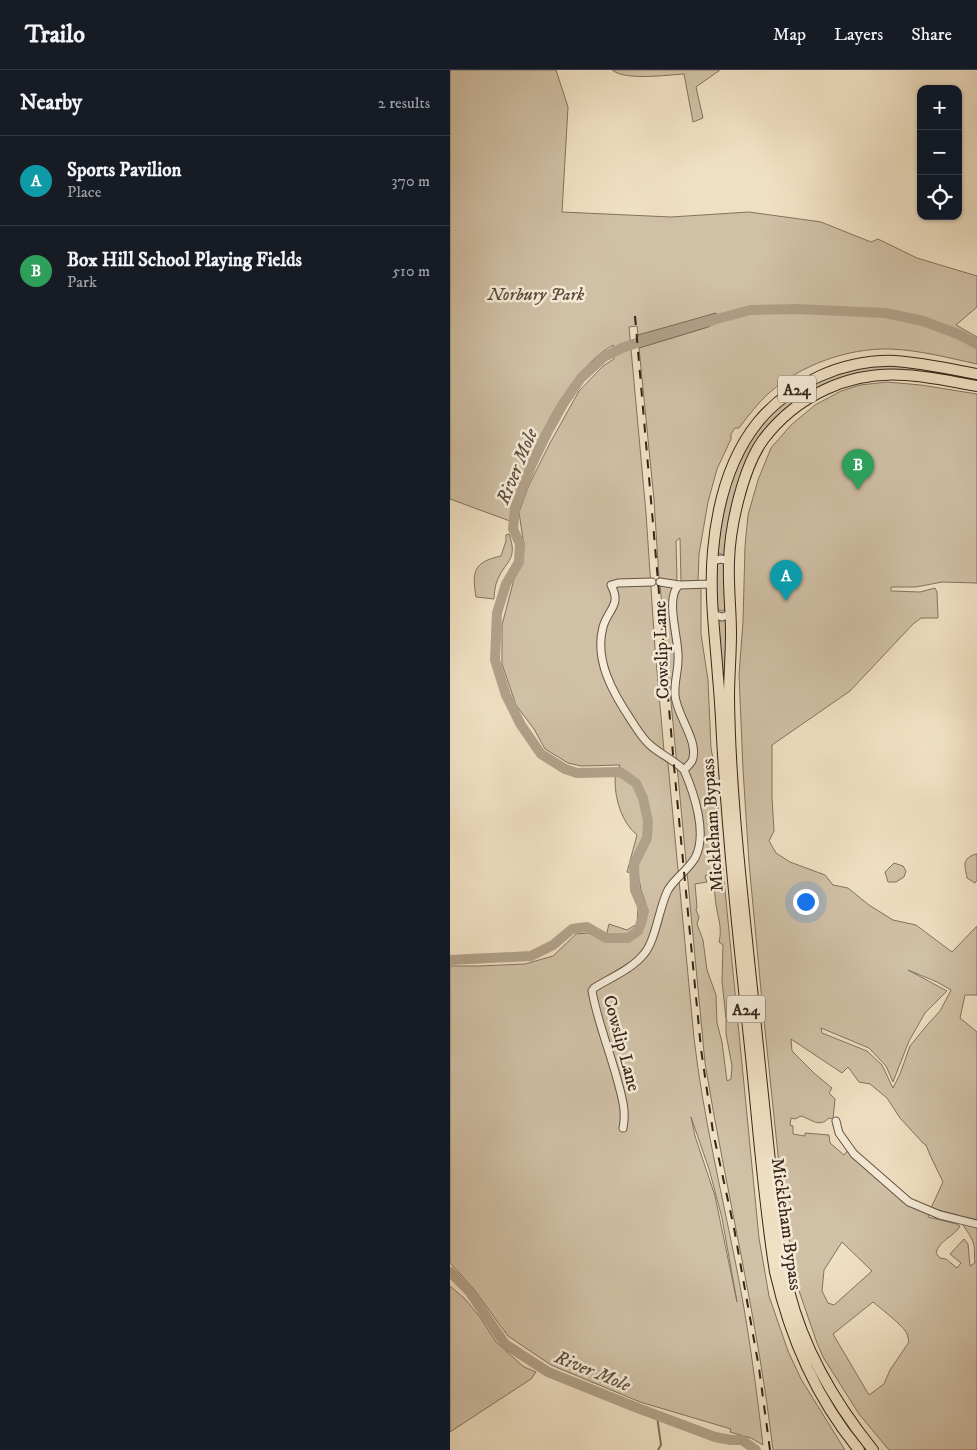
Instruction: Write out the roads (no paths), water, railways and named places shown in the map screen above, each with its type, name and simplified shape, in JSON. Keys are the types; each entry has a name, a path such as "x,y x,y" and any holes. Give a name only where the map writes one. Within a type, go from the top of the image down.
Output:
{"highway":[{"name":"Mickleham Bypass","path":"859,1450 839,1424 812,1379 788,1321 775,1272 733,884 719,679 712,614 712,561 715,532 722,496 738,450 759,420 789,394 812,380 838,369 867,362 893,361 917,363 977,374"},
{"name":"Mickleham Bypass","path":"873,1450 845,1414 817,1365 794,1309 779,1242 736,820 729,698 731,614 729,561 733,526 752,459 762,442 778,422 799,404 825,389 847,380 875,374 905,374 977,386"}],"street":[{"path":"712,561 721,559 729,561"},
{"name":"Cowslip Lane","path":"623,1128 625,1108 592,992 594,988 634,963 646,953 668,889 694,859 700,846 700,830 694,792 684,770 676,762 650,746 641,735 614,693 604,668 600,646 603,626 616,599 612,584 618,582 652,582"},
{"path":"660,582 679,585 712,584"},
{"name":"Cowslip Lane","path":"679,585 675,588 673,602 678,660 675,696 679,712 692,740 694,750 692,761 684,770"},
{"path":"712,614 722,617 731,614"},
{"path":"836,1121 839,1133 854,1154 909,1202 940,1215 977,1224"}],"waterway":[{"name":"River Mole","path":"706,322 750,310 797,309 885,313 923,321 958,334 977,344"},
{"name":"River Mole","path":"450,960 531,956 553,945 572,929 587,927 606,938 628,938 638,931 642,920 644,911 635,890 634,864 647,838 648,821 643,798 636,783 620,772 577,773 565,769 541,754 521,725 506,695 495,660 497,613 506,584 519,562 520,544 513,529 515,508 532,464 563,404 581,378 604,357 622,348 651,338"},
{"name":"River Mole","path":"450,1272 469,1291 505,1344 548,1372 715,1437 742,1440 756,1450"},
{"path":"657,1416 661,1445 658,1450"}],"railway":[{"path":"635,316 675,777 701,1049 713,1132 734,1228 759,1368 770,1450"}],"place":[{"name":"Box Hill School Playing Fields","path":"858,490"},
{"name":"Sports Pavilion","path":"786,601"}],"park label":[{"name":"Norbury Park","path":"536,294"}]}
